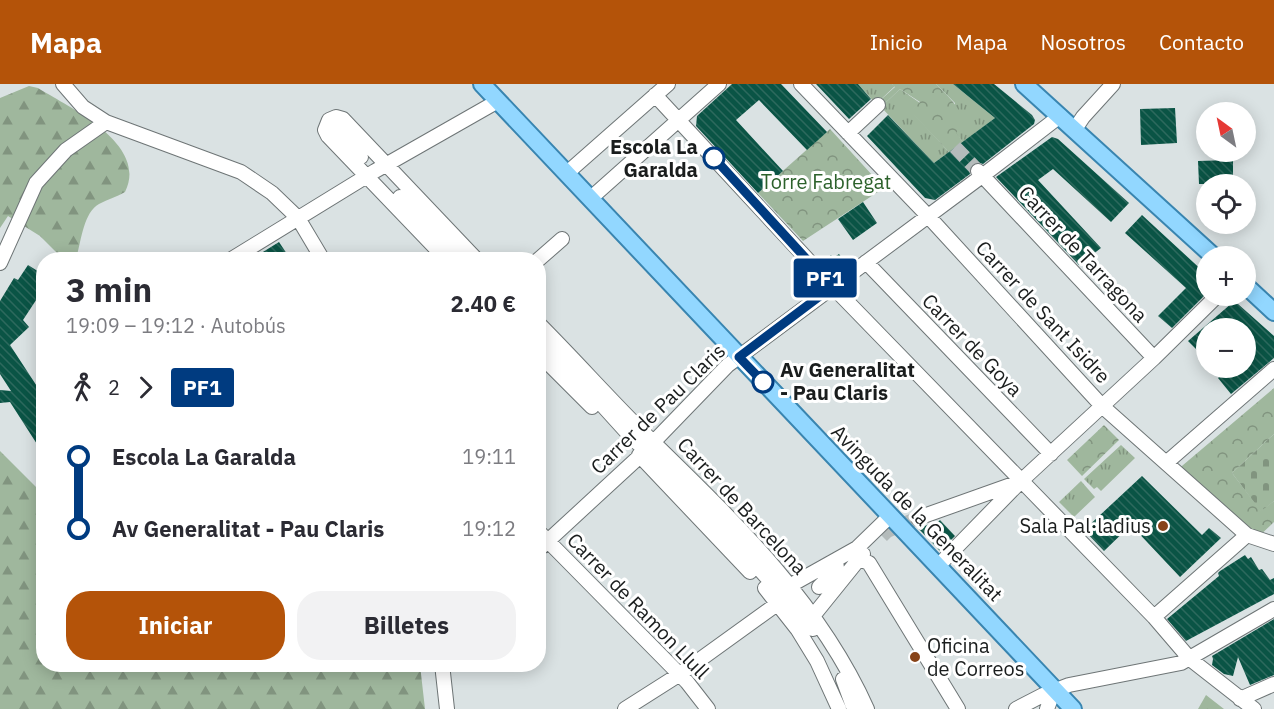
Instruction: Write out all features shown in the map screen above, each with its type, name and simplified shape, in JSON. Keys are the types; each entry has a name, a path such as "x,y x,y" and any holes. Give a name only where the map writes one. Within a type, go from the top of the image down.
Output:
{"main road":[{"name":"Avinguda de la Generalitat","path":"482,84 1073,709"},
{"path":"1024,84 1202,246"},
{"path":"1256,295 1274,312"}],"street":[{"path":"63,84 83,107 106,122 241,172 272,193 298,218 318,252"},
{"path":"567,173 668,84"},
{"path":"591,198 719,84"},
{"name":"Carrer de Sant Isidre","path":"801,84 928,216 1102,406 1247,535 1274,544"},
{"path":"1075,129 1113,84"},
{"path":"655,95 832,287 1154,617 1190,659 1254,709"},
{"path":"243,252 498,101"},
{"path":"848,133 878,105"},
{"name":"Carrer de Pau Claris","path":"546,537 646,449 739,357 928,216 980,173 1060,116"},
{"path":"0,262 36,183 66,150 106,122"},
{"path":"332,126 456,252"},
{"path":"377,171 426,239 439,252"},
{"path":"377,171 468,252"},
{"name":"Carrer de Tarragona","path":"980,173 1154,358"},
{"path":"546,253 562,238"},
{"path":"426,239 427,247 432,252"},
{"name":"Carrer de Goya","path":"866,262 1051,454"},
{"path":"938,566 1021,481 1207,306"},
{"name":"Carrer de Barcelona","path":"546,332 646,449 726,512 791,585 807,599 813,616 837,650 867,709"},
{"path":"546,345 571,375 704,506 807,599 818,634 849,692 854,709"},
{"path":"546,358 571,375"},
{"path":"1166,463 1274,369"},
{"path":"646,449 761,583 798,630 817,661 839,709"},
{"path":"918,518 1021,481"},
{"path":"983,495 989,499 992,512"},
{"path":"791,585 857,548 890,516"},
{"path":"1154,617 1247,535"},
{"path":"813,616 859,559 882,536"},
{"name":"Carrer de Ramon Llull","path":"546,545 680,674 708,709"},
{"path":"859,559 869,563 958,709"},
{"path":"807,599 837,569 836,560"},
{"path":"625,709 680,674 777,604"},
{"path":"1016,709 1054,690 1181,663 1274,609"},
{"path":"443,672 447,709"},
{"path":"1240,699 1274,684"},
{"path":"1047,709 1054,690"}],"green space":[{"path":"858,84 892,84 895,86 876,104"},
{"path":"892,84 936,84 960,113 960,126 956,133 963,142 949,152 910,111 920,102 900,89 881,107 876,104 895,87"},
{"path":"936,84 953,84 995,118 963,142 955,133 955,103"},
{"path":"29,86 38,88 103,130 126,158 129,175 125,192 99,204 89,214 78,252 56,252 40,236 8,216 0,228 0,98"},
{"path":"900,89 920,103 911,111 949,152 934,163 881,107"},
{"name":"Torre Fabregat","path":"830,129 884,188 803,241 758,193"},
{"path":"1274,388 1274,434 1232,473 1261,511 1274,501 1274,522 1257,538 1176,471"},
{"path":"1104,425 1119,440 1082,476 1067,460"},
{"path":"1274,434 1274,501 1261,512 1232,473"},
{"path":"1121,445 1135,458 1101,491 1097,487 1094,489 1084,479"},
{"path":"0,451 36,487 36,672 421,672 425,709 0,709"},
{"path":"1081,481 1095,497 1074,517 1059,502"},
{"path":"1206,695 1224,709 1198,709"}],"building":[{"path":"732,84 781,84 827,132 807,150 759,100 736,120 783,171 758,193 696,126 697,116"},
{"path":"816,84 858,84 871,99 849,119"},
{"path":"953,84 994,84 1035,120 1034,124 983,164 977,162 972,164 969,169 970,174 935,200 925,198 867,136 888,115 934,163 995,118"},
{"path":"1175,108 1177,143 1141,145 1140,109"},
{"path":"1052,137 1058,139 1129,203 1111,222 1053,169 1038,180 1101,248 1079,265 996,177"},
{"path":"1198,162 1233,162 1233,174 1199,174"},
{"path":"863,202 877,223 853,240 838,219"},
{"path":"1142,215 1196,265 1196,304 1172,328 1158,316 1186,288 1125,233"},
{"path":"279,242 286,252 263,252"},
{"path":"839,254 847,265 834,275 823,263 831,255 833,258"},
{"path":"28,265 36,270 36,300 23,320 29,327 10,345 36,385 36,443 10,402 0,403 0,390 11,391 0,374 0,301 14,278 18,280"},
{"path":"1229,306 1240,306 1254,318 1215,318"},
{"path":"1256,320 1274,336 1274,358 1256,373"},
{"path":"1196,334 1196,349 1188,341"},
{"path":"1218,378 1250,378 1231,394"},
{"name":"Sala Pal·ladius","path":"1142,476 1202,535 1209,528 1221,538 1180,577 1131,525 1104,551 1084,530"},
{"path":"940,520 955,536 940,551 919,529 933,522 935,525"},
{"path":"1245,555 1248,559 1251,557 1259,570 1262,569 1270,580 1274,578 1274,594 1186,641 1167,619 1219,576 1220,571"},
{"path":"1274,619 1274,675 1250,685 1238,657 1233,676 1224,674 1212,665 1212,656"}],"tunnel":[{"path":"955,147 978,171"},
{"path":"882,536 887,531 918,518"}],"bus line":[{"name":"PF1","path":"714,158 832,287 739,357 763,382"}],"place":[{"name":"Escola La Garalda","path":"714,158"},
{"name":"Av Generalitat - Pau Claris","path":"763,382"},
{"name":"Sala Pal·ladius","path":"1163,526"},
{"name":"Oficina de Correos","path":"915,657"}]}
